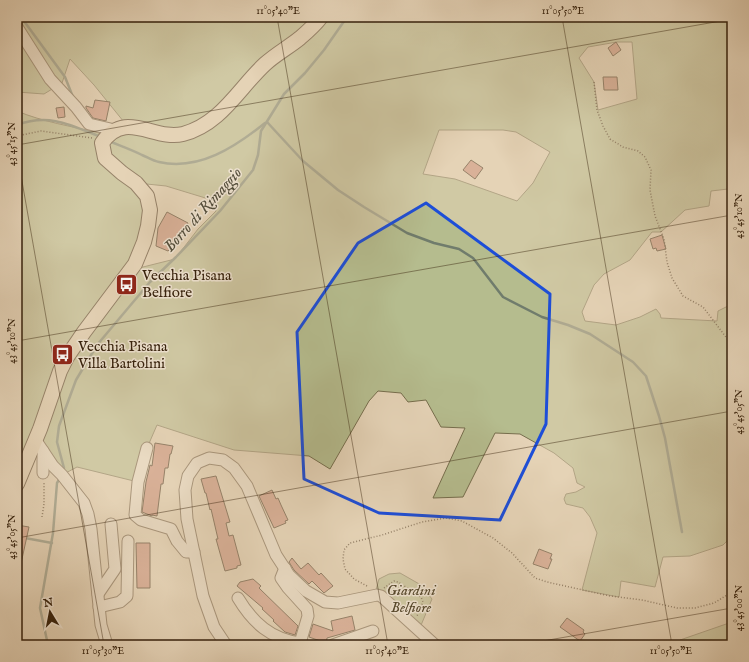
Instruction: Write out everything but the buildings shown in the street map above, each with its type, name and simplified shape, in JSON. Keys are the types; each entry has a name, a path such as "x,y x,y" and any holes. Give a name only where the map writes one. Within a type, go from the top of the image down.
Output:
{"main road":[{"path":"17,484 67,357 135,264 144,242 148,226 150,210 147,196 136,183 105,158 102,143 114,130 128,127 140,128 168,135 182,134 196,129 212,120 237,96 265,64 300,38 321,17"}],"street":[{"path":"17,27 50,79 76,107 89,124 114,130"},
{"path":"35,439 46,463 84,503 88,514 91,529 101,625 107,645"},
{"path":"147,448 138,482 135,515 141,520 171,529 177,541 186,552 194,552"},
{"path":"29,455 46,463"},
{"path":"226,645 214,627 206,602 187,519 185,490 188,476 197,463 209,458 224,460 234,468 247,486 276,555 289,574 306,591 325,602 338,603 377,595 381,596 435,645"},
{"path":"98,594 115,569 111,524"},
{"path":"99,607 120,602 127,596 128,541"},
{"path":"238,598 247,613 272,634 287,641 303,644 308,616 307,609 281,578 285,568"},
{"path":"333,645 373,631"}],"path":[{"path":"594,82 597,110 610,139 623,147 638,151 645,157 651,170 650,190 655,216 664,239 667,262 672,278 683,296 703,307 732,345"},
{"path":"17,136 41,131 104,140"},
{"path":"42,517 46,463"},
{"path":"413,624 423,602 421,597 394,581 377,595 368,587 354,579 346,569 343,559 344,550 350,543 382,535 422,522 446,518 462,522 493,538 512,553 535,578 547,582 610,596 642,600 677,608 695,608 714,603 732,592"}],"highlighted area":[{"path":"426,203 550,294 546,424 500,520 379,513 304,479 297,332 358,243"}],"green space":[{"path":"17,17 732,17 732,207 728,205 728,189 711,191 709,206 685,210 661,232 652,232 630,260 604,274 594,285 582,312 585,321 616,325 640,317 656,309 661,318 717,321 718,311 732,304 732,536 723,545 690,556 663,557 655,587 621,581 619,597 582,590 597,533 590,517 583,508 566,504 564,499 566,494 576,492 585,487 577,483 573,468 554,453 520,434 495,433 463,497 433,498 465,428 441,427 426,400 408,402 401,393 378,391 369,401 330,469 309,456 234,450 157,425 147,448 138,482 77,467 62,475 36,440 17,484 17,111 47,121 99,133 102,143 128,127 94,85 70,59 62,83 44,94 17,92","holes":["617,42 632,42 637,99 598,110 594,82 579,58 588,47","439,130 503,130 516,132 550,152 533,183 517,201 455,179 423,174","137,183 166,186 212,200 216,211 198,229 175,259 131,270 150,210"]},
{"name":"Giardini Belfiore","path":"400,573 421,585 432,599 419,630 376,590 379,579 389,574"},
{"path":"732,622 732,645 678,645 680,640"}],"waterway":[{"path":"21,17 65,77 73,97"},
{"name":"Borro di Rimaggio","path":"63,472 64,468 57,442 59,426 76,380 97,345 150,282 220,211 253,170 258,155 261,131 284,94 305,73 324,50 347,17"},
{"path":"17,125 39,120 50,120 70,125 101,137"},
{"path":"267,122 303,161 338,190 407,233 434,243 459,249 473,258 503,297 542,317 590,334 633,362 646,376 659,416 665,438 682,532"},
{"path":"111,142 152,160 174,164 188,163 216,155 229,148 265,123"},
{"name":"Borro di Rimaggio","path":"48,645 40,608 53,533 57,483 60,478"},
{"path":"25,538 52,543"}],"place":[{"name":"Vecchia Pisana Belfiore","path":"127,284"},
{"name":"Vecchia Pisana Villa Bartolini","path":"63,355"}]}
